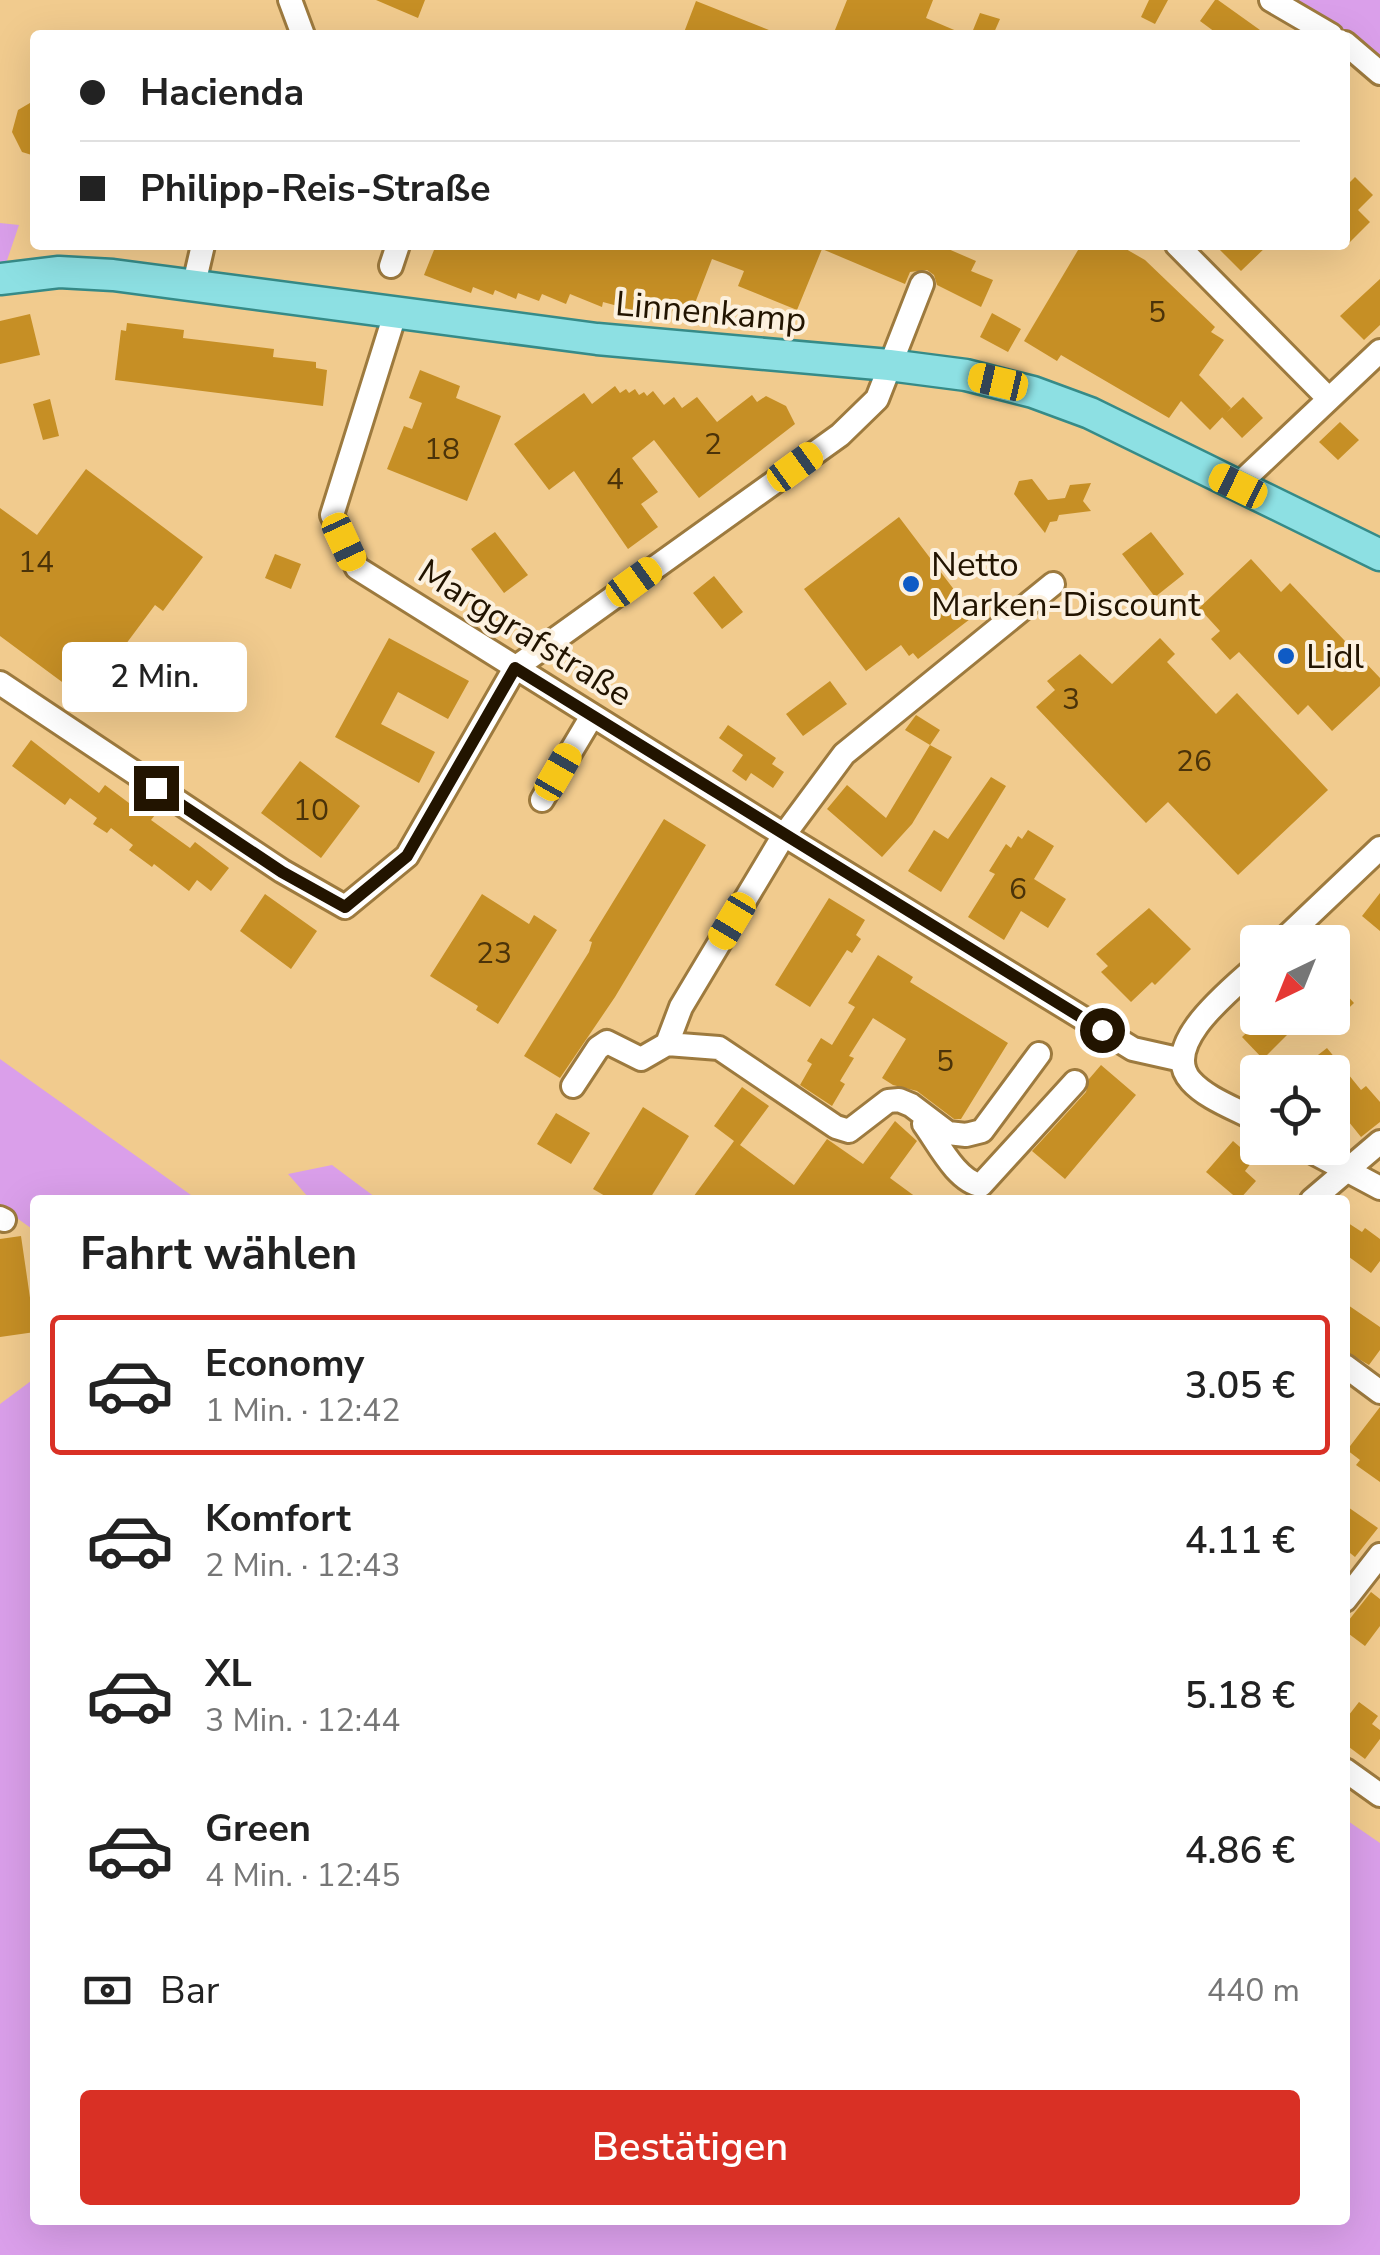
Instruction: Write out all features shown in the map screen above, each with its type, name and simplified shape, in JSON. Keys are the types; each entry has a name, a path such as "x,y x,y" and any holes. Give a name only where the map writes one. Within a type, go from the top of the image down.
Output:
{"main road":[{"name":"Linnenkamp","path":"0,279 58,272 194,284 597,339 888,364 966,375 1033,392 1090,413 1380,555"}],"street":[{"path":"290,0 300,30"},
{"path":"1272,0 1323,30"},
{"path":"1350,47 1380,73"},
{"path":"194,284 202,250"},
{"path":"1183,250 1328,398"},
{"path":"0,683 282,872 345,907 407,856 515,668 840,434 877,399 922,284"},
{"name":"Marggrafstraße","path":"395,314 332,515 357,568 1134,1049 1182,1060"},
{"path":"1238,486 1328,398 1375,363"},
{"path":"667,1044 681,1007 784,835 844,754 1053,584"},
{"path":"542,800 592,716"},
{"path":"1299,925 1380,848"},
{"path":"1240,983 1196,1028 1182,1060 1194,1084 1240,1111"},
{"path":"573,1086 604,1043 612,1042 641,1059 667,1044 719,1048 836,1128 850,1131 888,1101 899,1100 948,1132 966,1135 982,1131 1039,1054"},
{"path":"910,1104 967,1192 987,1181 1075,1082"},
{"path":"1317,1195 1380,1142"},
{"path":"1335,1165 1380,1188"},
{"path":"1350,1370 1380,1392"},
{"path":"1350,1589 1380,1554"},
{"path":"1350,1774 1380,1795"}],"shaded area":[{"path":"1294,0 1380,0 1380,55 1350,35 1350,30 1342,30"},
{"path":"0,223 19,225 0,281"},
{"path":"0,1059 191,1195 30,1195 30,1227 0,1206"},
{"path":"332,1165 372,1195 306,1195 288,1174"},
{"path":"30,1382 30,2225 1350,2225 1350,1822 1380,1843 1380,2255 0,2255 0,1404"}],"building":[{"path":"376,0 425,0 418,18"},
{"path":"847,0 933,0 926,18 954,30 835,30"},
{"path":"1149,0 1168,0 1155,24 1141,17"},
{"path":"1218,0 1260,30 1212,30 1200,21"},
{"path":"696,1 769,30 685,30"},
{"path":"980,13 1000,19 995,30 973,30"},
{"path":"30,103 30,154 22,152 12,132 18,110"},
{"path":"1355,177 1373,195 1358,210 1370,222 1350,242 1350,182"},
{"path":"434,250 822,250 797,310 738,286 744,271 712,259 690,316 673,309 671,314 638,306 636,311 603,302 602,307 570,294 566,304 542,294 539,301 518,293 516,299 495,290 493,295 473,287 471,293 424,275"},
{"path":"824,250 951,250 976,261 971,271 993,280 981,307 937,285 934,275 927,270 910,272 905,284"},
{"path":"1078,250 1128,250 1145,260 1215,327 1211,332 1224,340 1199,375 1231,408 1210,430 1181,401 1169,418 1061,355 1057,361 1024,341"},
{"path":"1220,250 1263,250 1241,271"},
{"path":"1380,279 1380,325 1364,340 1340,316"},
{"path":"992,313 1021,329 1008,352 980,337"},
{"path":"30,314 40,355 0,364 0,321"},
{"path":"127,323 184,330 183,338 274,349 273,357 316,362 316,368 327,370 323,406 115,380 121,330 126,331"},
{"path":"420,370 460,386 456,398 501,416 467,501 387,469 404,426 412,429 422,403 409,398"},
{"path":"615,386 620,393 635,389 639,395 644,392 647,396 653,391 664,405 674,397 682,408 697,397 717,422 752,395 757,402 766,396 786,406 795,424 699,498 654,440 632,458 658,492 641,504 658,527 628,549 574,471 549,490 514,444 584,393 592,404"},
{"path":"1243,397 1263,418 1242,438 1222,417"},
{"path":"50,399 59,436 43,440 33,404"},
{"path":"1340,422 1359,440 1338,460 1319,442"},
{"path":"86,469 203,557 163,611 155,605 85,699 0,636 0,508 37,535"},
{"path":"1032,479 1048,500 1065,498 1070,485 1091,483 1083,501 1091,511 1059,515 1045,533 1014,494 1019,481"},
{"path":"899,517 974,616 918,659 913,653 909,656 901,645 866,671 804,589"},
{"path":"495,532 528,575 504,593 471,549"},
{"path":"1151,532 1184,574 1155,597 1122,554"},
{"path":"275,554 301,564 291,589 265,578"},
{"path":"1251,559 1281,592 1290,583 1380,678 1380,686 1332,731 1308,705 1298,715 1239,652 1230,660 1211,639 1220,631 1199,608"},
{"path":"714,576 743,612 722,629 693,593"},
{"path":"389,638 469,681 448,719 398,692 381,724 435,752 419,783 335,737"},
{"path":"1160,638 1175,654 1167,662 1216,714 1237,693 1328,790 1238,875 1168,802 1146,823 1036,707 1055,690 1047,681 1080,654 1112,684"},
{"path":"830,681 847,704 803,736 786,714"},
{"path":"916,715 940,730 930,745 905,730"},
{"path":"728,725 776,758 772,764 784,772 773,788 751,773 746,781 732,771 743,755 719,738"},
{"path":"31,740 99,793 105,785 129,803 132,799 155,815 151,820 190,848 195,842 229,868 211,891 197,880 189,891 129,850 133,845 111,828 107,833 93,824 97,818 70,798 65,805 12,766"},
{"path":"930,745 952,757 912,824 882,857 827,809 847,785 886,818"},
{"path":"300,761 360,806 321,858 261,813"},
{"path":"991,777 1006,786 941,892 908,871 934,830 948,839"},
{"path":"664,819 706,845 615,997 560,1078 524,1056 589,952 589,941"},
{"path":"1028,830 1054,846 1034,879 1066,899 1048,928 1021,911 1004,940 968,917 995,874 989,871 1006,844 1011,848 1018,836 1022,839"},
{"path":"1380,893 1380,931 1362,916"},
{"path":"265,894 317,931 291,969 240,931"},
{"path":"482,894 529,924 534,915 557,930 498,1024 476,1010 478,1006 430,976"},
{"path":"829,898 865,920 856,935 861,939 852,953 847,950 810,1007 775,985"},
{"path":"1149,908 1191,949 1155,985 1152,982 1131,1002 1101,972 1108,966 1096,954"},
{"path":"878,955 913,977 910,982 1008,1043 961,1119 954,1119 917,1091 882,1078 906,1039 873,1018 849,1056 854,1058 840,1081 845,1084 832,1106 800,1085 812,1064 807,1061 821,1038 832,1045 855,1007 848,1003"},
{"path":"1287,1035 1267,1055 1259,1055 1242,1037"},
{"path":"1101,1065 1136,1095 1065,1179 1032,1151 1086,1092 1089,1079"},
{"path":"1350,1076 1361,1090 1366,1086 1380,1102 1380,1122 1361,1137 1350,1123"},
{"path":"742,1087 769,1106 740,1145 794,1185 827,1139 863,1164 895,1121 917,1141 890,1178 913,1195 695,1195 734,1141 714,1126"},
{"path":"643,1107 689,1136 652,1195 603,1195 593,1189"},
{"path":"556,1113 590,1133 571,1164 537,1144"},
{"path":"1233,1141 1240,1147 1240,1165 1250,1165 1245,1171 1256,1181 1243,1195 1233,1195 1206,1172"},
{"path":"1350,1224 1362,1232 1365,1228 1380,1239 1380,1261 1371,1273 1350,1258"},
{"path":"21,1236 30,1298 30,1333 0,1337 0,1239"},
{"path":"1350,1306 1380,1327 1380,1350 1369,1365 1350,1354"},
{"path":"1380,1407 1380,1482 1356,1465 1360,1460 1350,1452 1350,1446"},
{"path":"1350,1508 1378,1528 1355,1557 1350,1553"},
{"path":"1371,1592 1380,1599 1380,1626 1365,1646 1350,1635 1350,1619"},
{"path":"1359,1702 1378,1716 1372,1724 1380,1730 1380,1739 1365,1759 1350,1748 1350,1714"}],"place":[{"name":"Netto Marken-Discount","path":"911,584"},
{"name":"Lidl","path":"1286,656"}],"route":[{"path":"156,788 282,872 345,907 407,856 515,668 1102,1030"}]}
